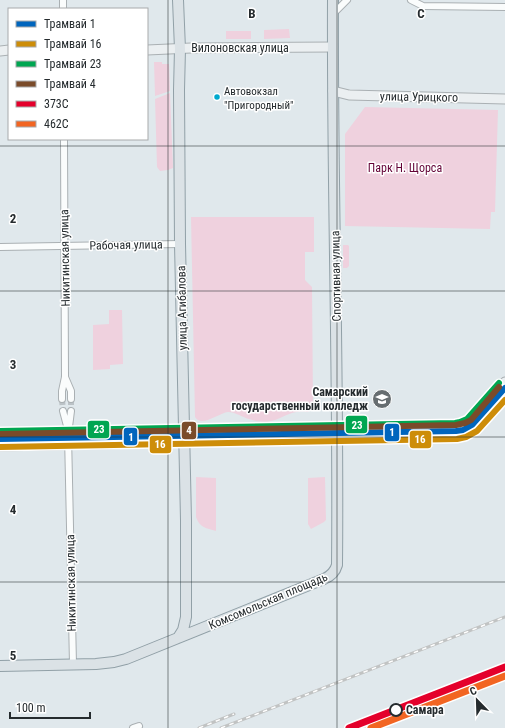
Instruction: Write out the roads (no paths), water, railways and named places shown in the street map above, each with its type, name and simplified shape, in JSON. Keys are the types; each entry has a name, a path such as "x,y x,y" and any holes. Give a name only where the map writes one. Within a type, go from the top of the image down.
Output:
{"main road":[{"name":"улица Агибалова","path":"178,0 180,49 180,244 186,520 186,617 183,630 178,638"},
{"name":"Спортивная улица","path":"333,0 338,408 337,551"},
{"name":"Вилоновская улица","path":"148,50 199,48 333,48"},
{"name":"улица Урицкого","path":"333,91 348,95 505,99"},
{"path":"0,436 184,438 337,434 456,427 469,424 505,382"},
{"path":"337,434 462,435 478,426 505,395"},
{"path":"0,446 68,436"},
{"name":"Комсомольская площадь","path":"0,666 96,664 120,661 326,578 336,569 337,551"},
{"path":"186,617 190,626 198,629 203,628"}],"street":[{"path":"333,14 347,0"},
{"path":"411,0 423,6 505,7"},
{"name":"Никитинская улица","path":"62,399 65,377 64,140"},
{"name":"Рабочая улица","path":"0,247 180,244"},
{"name":"Никитинская улица","path":"65,377 71,391 71,399"},
{"name":"Никитинская улица","path":"63,411 68,436"},
{"name":"Никитинская улица","path":"71,411 68,436 73,664"}],"tunnel":[{"path":"62,399 63,411"},
{"path":"71,399 71,411"}],"railway":[{"path":"221,728 505,617"},
{"path":"199,728 234,714"}],"tram line":[{"name":"23","path":"0,431 455,423 467,419 499,383"},
{"name":"4","path":"0,434 456,425 471,420 499,387"},
{"name":"1","path":"0,439 456,431 463,430 472,425 505,388"},
{"name":"16","path":"0,447 457,439 466,437 477,431 505,400"}],"place":[{"name":"Автовокзал \"Пригородный\"","path":"217,97"},
{"name":"Самарский государственный колледж","path":"382,399"},
{"name":"Самара","path":"396,710"}],"park label":[{"name":"Парк Н. Щорса","path":"405,168"}]}
